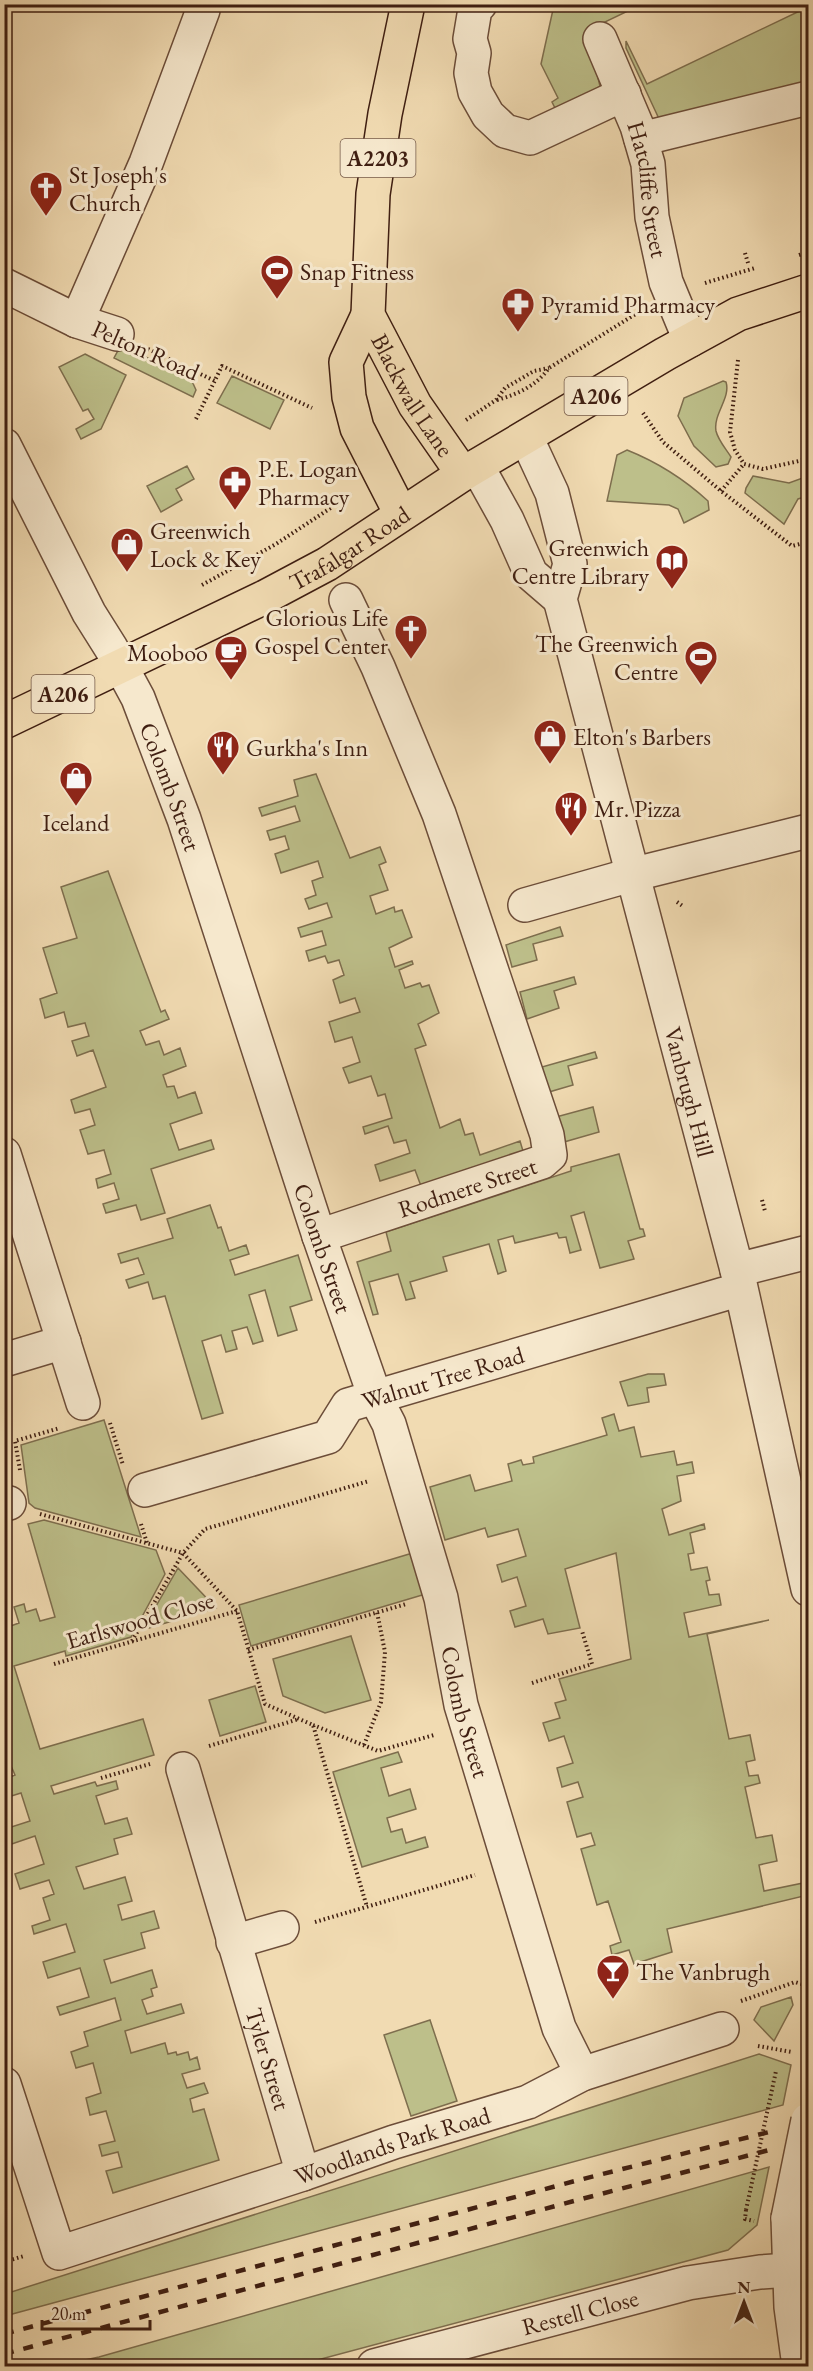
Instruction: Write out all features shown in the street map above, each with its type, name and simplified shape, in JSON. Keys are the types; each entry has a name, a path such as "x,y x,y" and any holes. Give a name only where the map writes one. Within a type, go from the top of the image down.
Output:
{"main road":[{"name":"Blackwall Lane","path":"401,514 357,428 349,397 346,362 368,315 373,194 384,114 408,4"},
{"name":"A206","path":"470,470 738,314 808,291"},
{"name":"Blackwall Lane","path":"368,315 415,405 470,470"},
{"name":"Trafalgar Road","path":"4,722 265,597 327,564 470,470"}],"street":[{"path":"480,4 475,9 470,39 474,53 471,73 475,92 488,115 505,131 530,138 624,94"},
{"path":"77,321 146,163 203,10"},
{"name":"Hatcliffe Street","path":"600,39 641,140 648,164 652,217 666,282 690,340"},
{"path":"641,140 808,98"},
{"name":"Pelton Road","path":"4,285 77,321 117,334"},
{"path":"470,470 507,520 531,574 560,599 570,564 552,493 526,437"},
{"name":"Colomb Street","path":"4,445 90,613 138,698 184,819 319,1236 375,1397 389,1424 441,1598 461,1705 559,2028 582,2074"},
{"name":"Vanbrugh Hill","path":"560,599 599,742 730,1282 803,1538 808,1589"},
{"name":"Rodmere Street","path":"319,1236 542,1162 550,1155 548,1135 484,918 406,731 346,600"},
{"path":"525,905 631,875 808,831"},
{"path":"4,1154 85,1415"},
{"name":"Walnut Tree Road","path":"136,1492 328,1437 348,1405 730,1282 808,1252"},
{"path":"4,1360 63,1342"},
{"name":"Tyler Street","path":"183,1769 303,2174"},
{"path":"233,1942 294,1926"},
{"name":"Woodlands Park Road","path":"4,2084 59,2253 394,2142 528,2102 582,2074 722,2029"},
{"path":"799,2367 800,2307 789,2270 788,2218 808,2120"},
{"name":"Restell Close","path":"374,2367 688,2283 789,2270"}],"path":[{"path":"789,258 808,252"},
{"path":"745,253 748,263"},
{"path":"703,284 760,267"},
{"path":"549,368 540,380 516,394 496,400 505,388 534,371 549,368 650,305"},
{"name":"Pelton Road","path":"117,334 215,381 222,366 312,408"},
{"path":"738,360 730,432 735,450 744,464 763,469 808,459"},
{"path":"196,419 215,381"},
{"path":"643,412 663,442 721,491 792,546 808,542"},
{"path":"721,491 744,464"},
{"name":"Trafalgar Road","path":"199,587 276,544 348,497"},
{"path":"676,901 684,907"},
{"path":"762,1200 765,1211"},
{"path":"147,1543 136,1492 85,1415 15,1441 18,1499 147,1543 183,1553 237,1611 265,1704 378,1750 443,1732"},
{"path":"132,1641 183,1553 205,1529 373,1480"},
{"path":"248,1650 411,1603"},
{"name":"Earlswood Close","path":"54,1664 237,1611"},
{"path":"364,1745 381,1702 385,1652 377,1612"},
{"path":"532,1683 592,1664 582,1631"},
{"path":"313,1725 367,1907"},
{"path":"294,1926 485,1872"},
{"path":"742,2000 795,1982 808,1986"},
{"path":"758,2046 792,2052"},
{"path":"747,2210 776,2071"},
{"path":"4,2262 25,2256"}],"green space":[{"path":"554,5 624,5 628,11 586,31 604,71 597,74 600,86 556,110 552,102 558,98 541,64"},
{"path":"808,7 808,85 660,121 626,48 626,41 647,84"},
{"path":"121,345 191,379 196,390 193,397 114,358"},
{"path":"85,354 126,375 101,429 81,439 76,429 94,419 88,409 83,411 59,367"},
{"path":"232,376 284,400 270,429 217,403"},
{"path":"723,381 726,382 727,388 717,418 716,431 731,457 728,464 716,467 694,446 678,416 684,398"},
{"path":"627,450 680,478 708,501 709,510 684,523 678,509 669,505 607,501 617,455"},
{"path":"187,466 194,479 176,489 182,500 161,512 147,486"},
{"path":"753,476 789,483 808,476 808,496 798,499 784,524 745,493"},
{"path":"316,774 350,858 380,847 386,862 379,865 388,890 370,896 376,914 394,907 395,912 402,910 412,937 389,948 395,967 412,961 413,964 399,970 405,988 420,983 422,987 429,985 439,1013 418,1024 426,1045 415,1049 440,1128 460,1119 465,1135 473,1133 480,1155 520,1141 523,1151 421,1186 415,1170 380,1181 375,1165 410,1153 406,1140 394,1143 388,1126 365,1134 363,1127 392,1118 385,1094 378,1096 371,1076 349,1083 343,1068 360,1062 352,1037 335,1042 329,1022 360,1012 355,998 340,1003 333,980 344,975 339,960 328,963 325,956 309,961 306,951 326,945 322,931 301,937 298,928 332,917 327,903 309,909 305,899 316,895 312,881 323,877 318,861 281,873 275,854 289,849 285,836 270,840 267,831 300,821 295,806 262,816 259,808 298,796 294,780"},
{"path":"108,871 161,1012 165,1010 169,1019 140,1031 146,1045 159,1041 164,1055 180,1048 186,1066 163,1075 167,1087 174,1086 178,1098 195,1092 202,1113 170,1124 179,1150 211,1140 214,1149 151,1169 165,1213 141,1220 136,1205 106,1213 103,1204 119,1199 114,1183 98,1188 96,1179 111,1174 104,1150 88,1154 80,1130 95,1125 90,1109 75,1113 71,1100 106,1087 93,1050 77,1056 72,1041 89,1036 85,1023 68,1027 64,1012 45,1018 40,999 57,993 43,948 77,938 61,887"},
{"path":"560,927 563,936 533,944 537,960 512,967 506,945"},
{"path":"574,977 576,984 554,991 559,1008 527,1019 520,992"},
{"path":"595,1052 597,1058 568,1066 573,1085 549,1092 542,1067"},
{"path":"593,1107 599,1132 564,1142 556,1117"},
{"path":"619,1154 640,1229 643,1229 645,1236 628,1241 634,1259 600,1268 584,1212 571,1216 581,1250 570,1253 566,1237 559,1238 557,1233 515,1243 513,1236 498,1240 506,1271 498,1274 489,1244 443,1257 447,1271 410,1282 415,1298 406,1300 398,1274 369,1282 378,1314 373,1315 357,1262 391,1251 386,1232 571,1171 571,1167"},
{"path":"210,1205 229,1251 246,1245 249,1254 230,1260 235,1275 298,1255 312,1300 290,1307 297,1330 278,1336 265,1290 249,1295 263,1341 253,1344 247,1327 232,1331 237,1349 226,1352 221,1335 202,1341 223,1413 202,1419 165,1296 153,1299 148,1282 129,1288 126,1280 144,1274 138,1258 121,1263 118,1254 173,1238 167,1219"},
{"path":"648,1374 664,1374 666,1385 647,1388 649,1402 628,1406 620,1382"},
{"path":"614,1414 619,1431 634,1427 641,1457 674,1451 677,1465 692,1462 694,1473 677,1476 681,1501 662,1509 669,1535 704,1524 705,1529 690,1533 694,1553 688,1554 691,1570 707,1567 710,1580 706,1581 709,1595 719,1594 721,1605 684,1613 689,1637 769,1620 707,1634 729,1739 750,1735 755,1760 746,1762 749,1776 758,1775 760,1783 745,1787 756,1838 772,1835 777,1861 759,1865 764,1891 808,1882 808,1895 667,1929 672,1952 634,1964 629,1950 612,1955 610,1946 621,1942 608,1901 597,1905 581,1849 595,1845 591,1833 577,1837 567,1802 583,1797 578,1782 562,1787 557,1768 573,1763 564,1736 549,1741 543,1723 560,1718 555,1703 566,1700 559,1679 631,1659 616,1553 565,1569 580,1628 548,1634 543,1619 515,1627 510,1611 526,1606 517,1577 502,1582 497,1565 526,1556 518,1529 488,1537 485,1528 445,1540 430,1487 470,1475 475,1491 512,1481 508,1464 521,1460 523,1465 534,1463 533,1457 607,1435 602,1418"},
{"path":"104,1420 141,1537 35,1508 29,1503 21,1445"},
{"path":"44,1520 156,1550 165,1574 131,1637 66,1656 65,1651 14,1666 40,1749 143,1719 154,1755 51,1786 54,1794 95,1782 97,1786 116,1781 118,1789 96,1796 105,1824 127,1818 132,1834 114,1839 118,1854 76,1867 84,1889 125,1877 132,1901 118,1905 122,1920 154,1911 159,1928 141,1933 145,1948 104,1960 111,1983 152,1970 157,1987 151,1989 153,1996 142,2000 147,2014 181,2004 184,2013 125,2031 131,2053 165,2043 168,2054 176,2052 177,2055 188,2052 190,2060 197,2057 200,2069 182,2074 187,2088 204,2083 208,2093 190,2099 193,2112 204,2109 219,2160 113,2193 106,2171 122,2167 118,2152 102,2156 99,2145 115,2141 106,2111 90,2115 86,2098 101,2093 93,2063 76,2068 71,2052 88,2046 84,2032 121,2020 115,1998 60,2015 57,2007 89,1997 80,1968 48,1978 43,1962 75,1952 66,1924 34,1934 32,1926 50,1920 43,1898 54,1894 49,1880 20,1889 15,1874 44,1864 35,1836 6,1846 5,1829 30,1821 21,1793 5,1798 5,1779 15,1775 5,1752 5,1628 19,1623 14,1607 24,1604 26,1612 36,1609 40,1621 55,1617 28,1524"},
{"path":"416,1552 429,1593 251,1646 239,1605"},
{"path":"178,1568 216,1608 149,1628 148,1620"},
{"path":"351,1636 371,1700 325,1713 283,1696 273,1659"},
{"path":"255,1686 266,1722 220,1736 209,1700"},
{"path":"398,1752 402,1762 381,1768 389,1796 410,1789 416,1809 387,1818 391,1832 402,1829 406,1843 425,1837 428,1847 362,1867 333,1772"},
{"path":"791,1997 793,2005 774,2041 754,2020 761,2007"},
{"path":"430,2020 457,2101 411,2116 384,2035"},
{"path":"759,2054 791,2065 783,2105 5,2316 5,2294"},
{"path":"769,2167 757,2225 728,2250 295,2366 57,2366 99,2357"}],"railway":[{"path":"4,2334 575,2181 777,2130"},
{"path":"4,2354 773,2149"}],"place":[{"name":"St Joseph's Church","path":"46,217"},
{"name":"Snap Fitness","path":"277,300"},
{"name":"Pyramid Pharmacy","path":"518,333"},
{"name":"P.E. Logan Pharmacy","path":"235,511"},
{"name":"Greenwich Lock & Key","path":"127,573"},
{"name":"Greenwich Centre Library","path":"672,590"},
{"name":"Glorious Life Gospel Center","path":"411,660"},
{"name":"Mooboo","path":"231,681"},
{"name":"The Greenwich Centre","path":"701,686"},
{"name":"Elton's Barbers","path":"550,765"},
{"name":"Gurkha's Inn","path":"223,776"},
{"name":"Iceland","path":"76,807"},
{"name":"Mr. Pizza","path":"571,837"},
{"name":"The Vanbrugh","path":"613,2000"}]}
